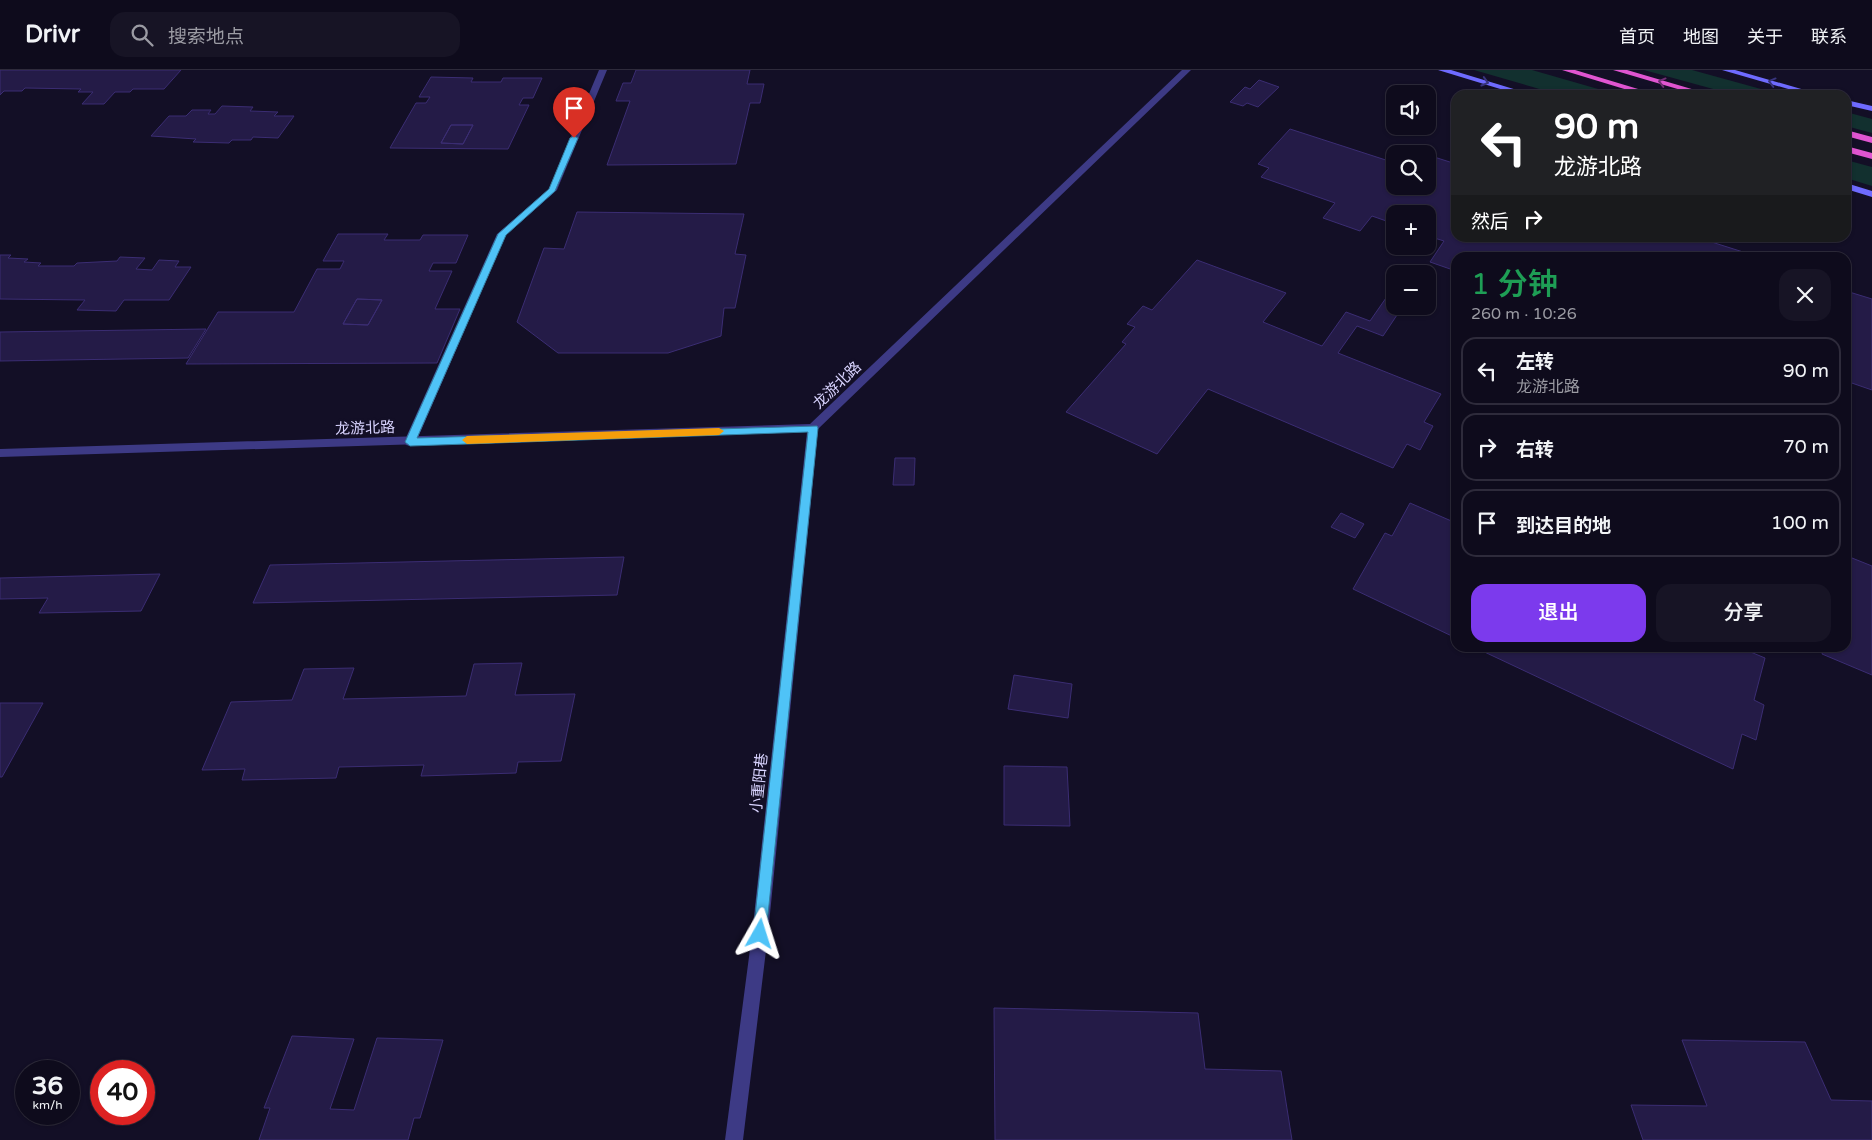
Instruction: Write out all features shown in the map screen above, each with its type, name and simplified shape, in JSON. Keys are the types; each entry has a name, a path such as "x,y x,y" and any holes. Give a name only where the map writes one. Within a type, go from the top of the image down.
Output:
{"highway":[{"path":"1566,70 1636,90"},
{"path":"1617,70 1690,90"},
{"path":"1851,134 1872,140"},
{"path":"1851,150 1872,156"}],"main road":[{"path":"1442,70 1512,90"},
{"path":"1726,70 1800,90"},
{"path":"1851,104 1872,110"},
{"path":"1851,188 1872,194"}],"street":[{"path":"410,442 502,234 553,190 603,70"},
{"name":"龙游北路","path":"0,453 410,442 813,428 1187,70"},
{"name":"小重阳巷","path":"734,1140 761,924 813,428"}],"green space":[{"path":"1474,70 1532,70 1602,90 1543,90"},
{"path":"1644,70 1692,70 1765,90 1717,90"},
{"path":"1851,113 1872,119 1872,133 1851,127"},
{"path":"1851,161 1872,167 1872,186 1851,180"}],"building":[{"path":"0,70 181,70 164,89 133,89 130,92 115,92 104,104 82,104 93,92 78,92 81,89 25,88 22,91 4,91 0,95"},
{"path":"636,70 750,70 747,84 764,84 760,103 750,103 736,164 607,165 630,101 616,101 623,83 631,83"},
{"path":"431,77 473,78 471,82 501,82 503,78 542,78 533,98 523,98 519,105 529,105 508,149 390,148 416,103 426,103 430,97 419,97","holes":["451,125 473,125 463,144 441,143"]},
{"path":"1259,80 1279,87 1258,107 1247,103 1243,106 1230,102 1245,87 1250,89"},
{"path":"222,106 253,107 250,111 278,112 274,116 294,116 278,138 253,137 251,140 232,140 229,143 193,142 196,139 151,136 169,116 186,116 192,110 211,110 208,114 215,114"},
{"path":"451,125 473,125 463,144 441,143"},
{"path":"1290,129 1386,160 1386,195 1436,195 1436,158 1451,162 1451,242 1712,242 1743,252 1451,252 1451,269 1430,262 1444,241 1436,238 1436,205 1386,205 1386,221 1372,216 1360,231 1323,218 1335,203 1261,177 1269,168 1258,164"},
{"path":"577,212 744,214 735,254 746,255 735,308 724,308 721,336 668,353 558,353 517,322 544,248 564,249"},
{"path":"338,234 388,234 384,240 420,240 423,235 468,235 456,263 433,263 429,271 452,271 435,309 460,309 437,363 186,364 218,312 294,312 317,269 340,269 344,261 323,261","holes":["357,299 382,300 368,325 343,324"]},
{"path":"0,255 11,255 8,258 28,259 24,262 41,263 38,266 74,266 77,263 117,261 120,257 145,258 136,269 152,270 159,260 179,261 175,267 191,267 169,300 124,300 116,311 77,310 85,300 0,299"},
{"path":"1197,260 1286,293 1263,322 1322,346 1346,312 1370,321 1386,298 1386,315 1397,315 1383,336 1357,326 1338,353 1441,394 1424,422 1433,426 1420,450 1407,444 1393,468 1208,389 1157,454 1066,412 1126,344 1122,342 1135,327 1127,324 1143,306 1152,310"},
{"path":"1851,293 1872,299 1872,390 1851,383"},
{"path":"357,299 382,300 368,325 343,324"},
{"path":"206,329 188,358 0,361 0,332"},
{"path":"895,458 915,458 914,485 893,485"},
{"path":"1410,503 1451,521 1451,636 1353,589 1385,533 1392,536"},
{"path":"1341,513 1364,524 1355,538 1331,527"},
{"path":"624,557 617,595 253,603 270,565"},
{"path":"1851,558 1872,566 1872,675 1822,654 1823,652 1851,652"},
{"path":"160,574 141,611 39,613 48,598 0,599 0,578"},
{"path":"1484,652 1751,652 1765,658 1754,700 1764,705 1756,740 1742,734 1733,769"},
{"path":"522,663 515,695 575,694 561,761 518,762 516,773 421,776 424,765 339,767 336,778 242,780 245,769 202,770 231,702 292,700 304,669 354,668 343,699 466,696 474,664"},
{"path":"1014,675 1072,684 1068,718 1008,709"},
{"path":"0,703 43,703 2,777 0,777"},
{"path":"1004,766 1067,767 1070,826 1004,825"},
{"path":"994,1008 1198,1013 1205,1069 1281,1071 1292,1140 995,1140"},
{"path":"292,1036 354,1039 330,1109 354,1110 377,1038 443,1040 420,1118 414,1118 408,1140 259,1140 270,1108 264,1108"},
{"path":"1682,1040 1805,1042 1831,1100 1872,1101 1872,1140 1643,1140 1631,1105 1707,1106"}],"slow traffic":[{"path":"467,440 719,431"}],"route":[{"path":"574,138 553,190 502,234 410,442 813,428 760,934"}]}
